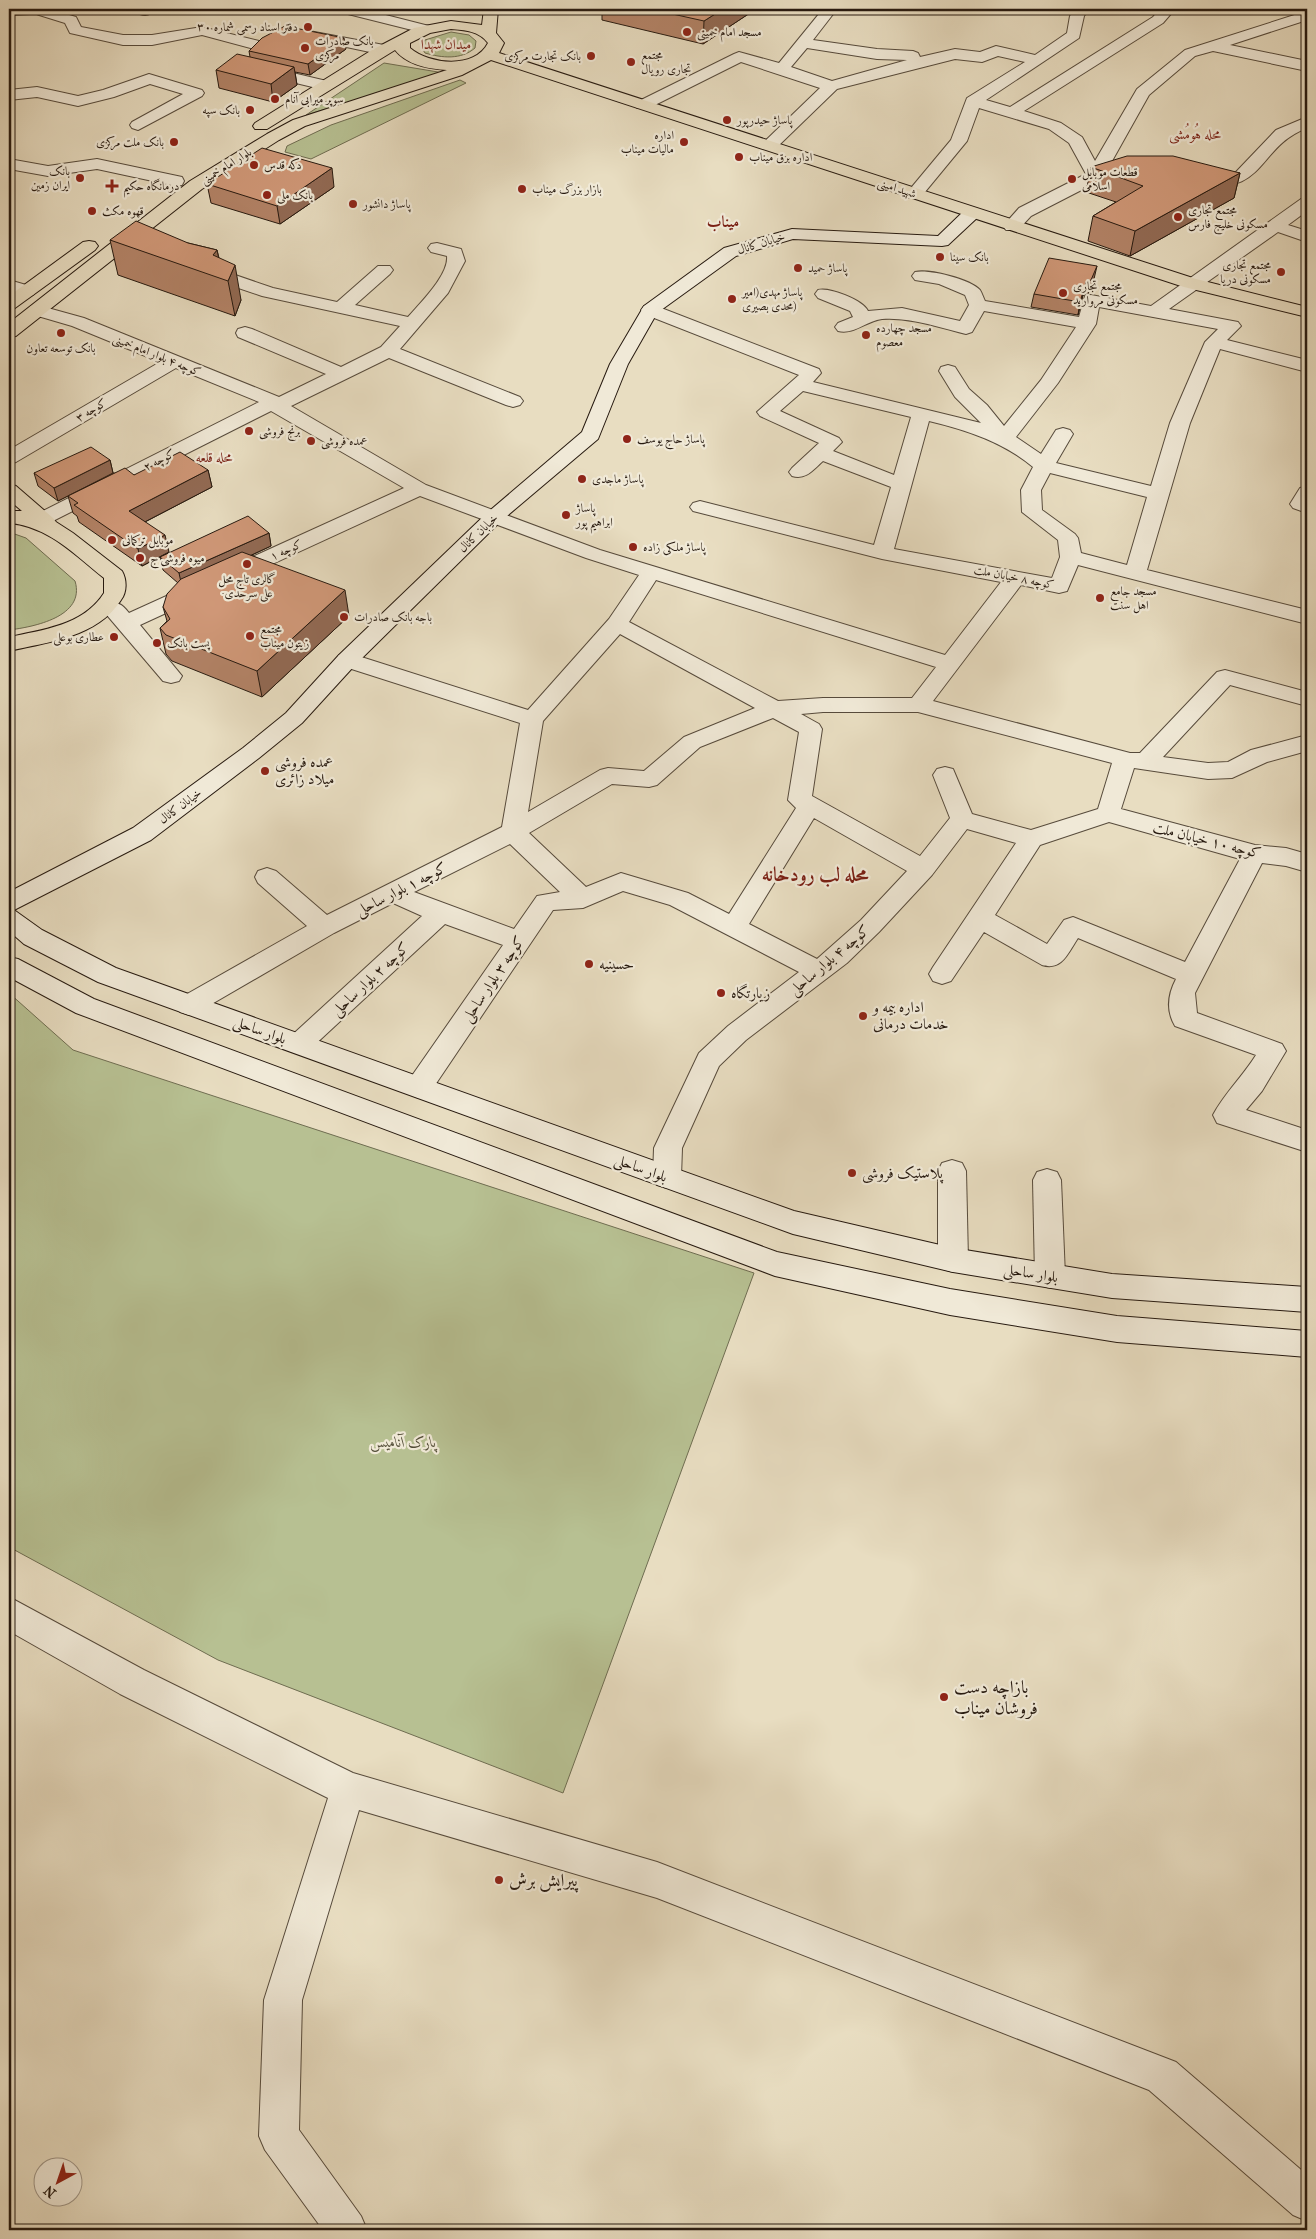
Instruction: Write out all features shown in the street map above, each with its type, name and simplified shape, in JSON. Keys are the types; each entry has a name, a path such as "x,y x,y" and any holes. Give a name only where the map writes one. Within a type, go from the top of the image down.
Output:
{"main road":[{"path":"488,33 491,9"},
{"name":"بلوار امام خمینی","path":"160,192 324,85 417,32 442,14"},
{"path":"437,26 465,26 488,33 496,43 495,49 483,58 445,66 416,61 407,56 402,49 403,42 417,32 437,26"},
{"name":"بلوار امام خمینی","path":"9,332 196,185 272,137 299,123 457,72 483,58"},
{"name":"شهید امینی","path":"483,58 643,105 1190,283 1307,312"},
{"path":"9,304 105,233"},
{"path":"9,490 48,524 114,576 115,593 102,611 75,626 12,645"},
{"path":"9,517 48,524"}],"street":[{"path":"345,9 417,32"},
{"path":"782,69 830,9"},
{"path":"914,194 959,141 973,102 1074,35 1077,16 1082,9"},
{"path":"1011,114 1022,105 1158,20 1168,9"},
{"path":"9,11 37,10 71,20 75,30 124,40 152,40 202,31 258,46"},
{"path":"1095,176 1143,92 1190,53 1307,15"},
{"path":"293,31 384,50"},
{"path":"271,38 258,46 244,63 324,85"},
{"path":"802,43 877,54 939,58"},
{"path":"1212,46 1307,66"},
{"path":"1054,49 1098,59"},
{"path":"769,146 831,86 906,65 955,54 982,57 996,51 1038,60"},
{"path":"643,105 739,57 831,86"},
{"path":"9,96 37,92 78,101 108,94 149,79 196,93"},
{"path":"138,124 212,84"},
{"path":"973,102 1055,126 1076,140 1095,176"},
{"path":"1183,173 1220,182 1242,178 1283,133 1307,122"},
{"path":"9,164 48,171 97,164 176,181"},
{"path":"1012,226 1025,212 1095,176 1125,172"},
{"path":"1153,313 1190,283 1307,203"},
{"name":"خیابان کانال","path":"9,903 142,834 251,753 294,718 347,660 494,517 591,435 619,364 650,310 730,252 792,234 942,241 972,213"},
{"path":"1276,226 1307,237"},
{"path":"125,240 142,247"},
{"path":"437,248 455,253 456,261 442,289 388,351 514,401"},
{"path":"185,263 268,292 412,323"},
{"path":"342,307 384,270"},
{"path":"921,276 943,278 972,292 978,305"},
{"path":"9,286 27,291"},
{"path":"824,294 858,308 863,320"},
{"path":"1004,439 1049,383 1087,324 1092,300 1153,313 1232,326 1214,342 1180,423 1135,573"},
{"path":"844,327 876,314 902,313 966,328 978,305"},
{"path":"978,305 1087,324"},
{"name":"کوچه ۴ بلوار امام خمینی","path":"37,310 78,322 276,404 418,489 593,554 950,664"},
{"path":"650,310 812,373 767,412 832,442 799,472"},
{"path":"245,333 342,374"},
{"path":"1214,342 1307,366"},
{"name":"کوچه ۲","path":"48,524 276,404 388,351"},
{"name":"کوچه ۳","path":"9,458 173,362"},
{"path":"948,371 962,393 980,409 1004,439"},
{"path":"799,384 959,422 1004,439 1030,453 1044,466 1158,494"},
{"path":"882,553 922,414"},
{"path":"1063,434 1031,490 1032,512 1068,538 1071,557 1307,617"},
{"path":"819,453 902,484"},
{"name":"کوچه ۱","path":"126,623 418,489"},
{"path":"1307,492 1300,504 1307,507"},
{"name":"کوچه ۸ خیابان ملت","path":"700,507 882,553 1016,576 1060,586 1071,557"},
{"path":"652,571 618,624 532,719 513,832 583,899 621,882 679,899 819,971"},
{"path":"918,705 1016,576"},
{"path":"108,602 171,676"},
{"path":"618,624 811,729 800,800 923,869"},
{"path":"347,660 532,719"},
{"path":"945,775 962,819 1031,839 1108,814 1135,760 1224,677 1307,699"},
{"name":"کوچه ۱ بلوار ساحلی","path":"189,1005 325,927 513,832 608,776 649,778 692,742 774,709 823,705 918,705 1135,760 1208,771 1232,770 1259,756 1307,743"},
{"path":"734,928 809,806"},
{"name":"کوچه ۱۰ خیابان ملت","path":"1108,814 1255,854 1286,856 1307,863"},
{"name":"کوچه ۴ بلوار ساحلی","path":"667,1177 668,1148 708,1060 737,1033 838,956 870,926 923,869 962,819"},
{"path":"942,974 1031,839"},
{"path":"1255,854 1182,993 1184,1019 1273,1051 1252,1084 1227,1115 1307,1141"},
{"path":"267,877 325,927"},
{"path":"393,893 519,942"},
{"name":"کوچه ۳ بلوار ساحلی","path":"419,1087 546,902 583,899"},
{"name":"کوچه ۲ بلوار ساحلی","path":"300,1044 441,913"},
{"name":"بلوار ساحلی","path":"9,918 33,938 108,975 793,1222 953,1260 1112,1286 1307,1300"},
{"path":"980,918 1051,958 1073,926 1191,974"},
{"path":"9,966 85,1006 775,1264 950,1302 1117,1329 1307,1344"},
{"path":"952,1171 953,1260"},
{"path":"1047,1180 1050,1276"},
{"path":"9,1613 132,1682 348,1789 657,1880 1162,2076 1307,2201"},
{"path":"347,2230 279,2136 283,2000 348,1789"}],"green space":[{"path":"451,32 469,35 476,41 475,48 464,55 445,57 425,53 421,47 425,40"},
{"path":"384,63 444,73 306,115"},
{"path":"460,80 466,83 311,159 285,152 287,146 331,125"},
{"path":"9,532 26,538 75,581 76,593 73,603 65,612 55,618 43,623 9,630"},
{"name":"پارک آنامیس","path":"9,993 73,1050 754,1273 563,1793 218,1660 9,1547"}],"building":[{"path":"650,9 723,9 704,21"},
{"path":"285,26 344,38 308,64 249,51 262,38"},
{"path":"237,54 294,67 271,84 216,70"},
{"path":"262,148 332,168 277,206 207,184"},
{"path":"1127,156 1173,156 1240,173 1135,231 1093,216 1143,186 1091,167"},
{"path":"136,221 188,243 217,250 213,255 235,265 228,281 110,240"},
{"path":"1049,258 1097,266 1091,280 1086,282 1080,302 1034,294"},
{"path":"91,447 110,460 54,488 34,473"},
{"path":"180,452 208,470 129,511 165,535 138,549 74,505 78,503 68,496 125,468 134,475"},
{"path":"248,516 269,533 179,573 160,557"},
{"path":"242,552 345,590 257,671 166,635 160,628 170,619 163,607 167,594 181,579"}],"place":[{"name":"دفتر اسناد رسمی شماره ۳۰","path":"308,27"},
{"name":"مسجد امام خمینی","path":"687,32"},
{"name":"بانک صادرات مرکزی","path":"305,48"},
{"name":"بانک تجارت مرکزی","path":"591,56"},
{"name":"مجتمع تجاری رویال","path":"631,62"},
{"name":"سوپر میرابی آنام","path":"275,99"},
{"name":"بانک سپه","path":"250,110"},
{"name":"پاساژ حیدرپور","path":"727,120"},
{"name":"بانک ملت مرکزی","path":"174,142"},
{"name":"اداره مالیات میناب","path":"684,142"},
{"name":"اداره برق میناب","path":"739,157"},
{"name":"دکه قدس","path":"254,165"},
{"name":"بانک ایران زمین","path":"80,178"},
{"name":"قطعات موبایل اسلامی","path":"1072,179"},
{"name":"درمانگاه حکیم","path":"112,186"},
{"name":"بازار بزرگ میناب","path":"522,189"},
{"name":"بانک ملی","path":"267,195"},
{"name":"پاساژ دانشور","path":"353,204"},
{"name":"قهوه مکث","path":"92,211"},
{"name":"مجتمع تجاری مسکونی خلیج فارس","path":"1178,217"},
{"name":"بانک سینا","path":"940,257"},
{"name":"پاساژ حمید","path":"798,268"},
{"name":"مجتمع تجاری مسکونی دریا","path":"1281,272"},
{"name":"مجتمع تجاری مسکونی مروارید","path":"1063,293"},
{"name":"پاساژ مهدی(امیر محدی بصیری)","path":"732,299"},
{"name":"بانک توسعه تعاون","path":"61,333"},
{"name":"مسجد چهارده معصوم","path":"866,335"},
{"name":"برنج فروشی","path":"249,431"},
{"name":"پاساژ حاج یوسف","path":"627,439"},
{"name":"عمده فروشی","path":"311,441"},
{"name":"پاساژ ماجدی","path":"582,479"},
{"name":"پاساژ ابراهیم پور","path":"566,515"},
{"name":"موبایل ترکمانی","path":"112,540"},
{"name":"پاساژ ملکی زاده","path":"633,547"},
{"name":"میوه فروشی ج","path":"140,558"},
{"name":"گالری تاج محل -علی سرحدی","path":"247,564"},
{"name":"مسجد جامع اهل سنت","path":"1100,598"},
{"name":"باجه بانک صادرات","path":"344,617"},
{"name":"مجتمع زیتون میناب","path":"250,636"},
{"name":"عطاری بوعلی","path":"114,637"},
{"name":"پست بانک","path":"157,643"},
{"name":"عمده فروشی میلاد زائری","path":"265,771"},
{"name":"حسینیه","path":"589,964"},
{"name":"زیارتگاه","path":"721,993"},
{"name":"اداره بیمه و خدمات درمانی","path":"863,1016"},
{"name":"پلاستیک فروشی","path":"852,1173"},
{"name":"بازاچه دست فروشان میناب","path":"944,1697"},
{"name":"پیرایش برش","path":"499,1880"}],"district":[{"name":"میدان شهدا","path":"446,44"},
{"name":"محله هُومُشی","path":"1195,134"},
{"name":"میناب","path":"723,221"},
{"name":"محله قلعه","path":"214,457"},
{"name":"محله لب رودخانه","path":"815,874"}]}
